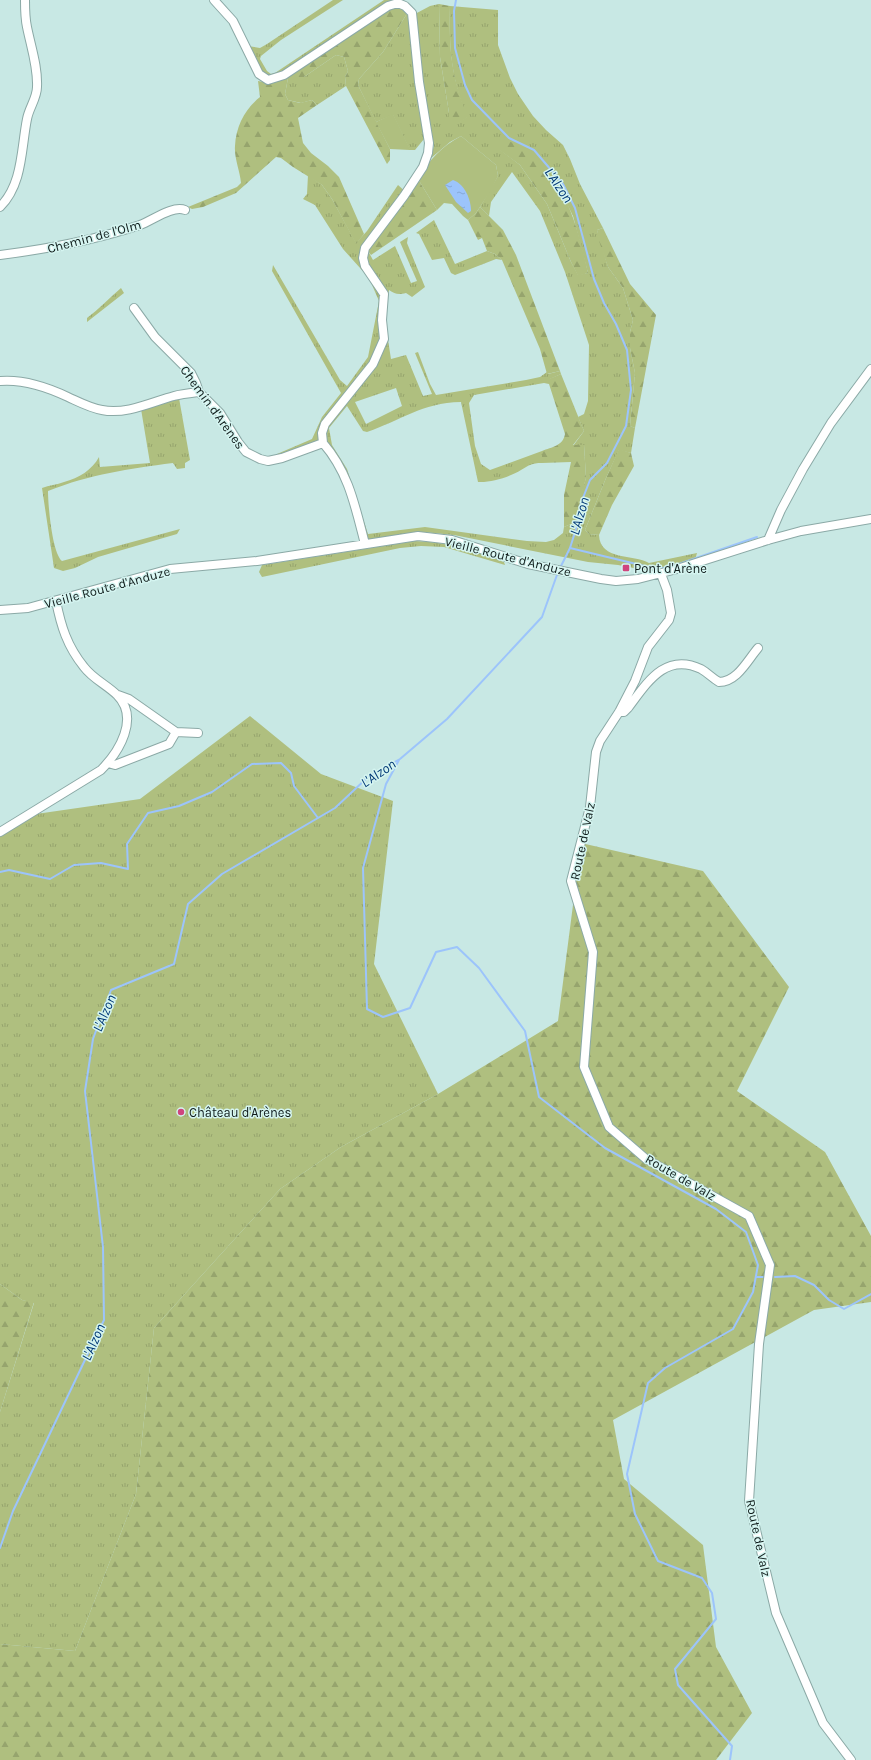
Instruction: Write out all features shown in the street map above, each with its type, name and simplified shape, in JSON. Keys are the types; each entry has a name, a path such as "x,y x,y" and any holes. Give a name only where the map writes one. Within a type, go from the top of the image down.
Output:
{"street":[{"path":"0,207 6,201 15,185 24,146 27,118 38,89 26,25 25,0"},
{"path":"214,0 233,21 259,74 268,80 284,75 388,6 398,3 405,6 412,13 419,82 429,143 428,153 423,167 404,196 365,248 363,258 365,266 384,294 382,320 384,339 373,364 325,424 322,433 323,443 341,468 348,482 365,544"},
{"name":"Chemin de l'Olm","path":"0,255 43,250 114,234 152,220 174,209 180,208 185,210"},
{"name":"Chemin d'Arènes","path":"134,308 155,337 191,373 199,392 220,413 242,447 252,455 268,461 275,460 323,443"},
{"path":"768,540 775,522 803,469 831,423 871,369"},
{"path":"0,381 14,381 43,386 91,407 113,411 124,410 176,395 199,392"},
{"name":"Vieille Route d'Anduze","path":"0,610 28,608 170,569 257,561 418,536 452,540 528,564 601,579 616,581 630,580 661,574 801,531 871,519"},
{"name":"Route de Valz","path":"661,574 671,607 669,620 648,647 635,682 619,712 603,736 596,752 590,807 571,881 593,952 584,1068 608,1126 646,1159 750,1216 770,1265 759,1344 749,1501 776,1613 823,1723 851,1760"},
{"path":"0,832 88,780 108,763 122,741 126,728 127,716 124,703 117,695 91,675 80,661 62,630 56,600"},
{"path":"619,712 624,712 652,678 667,666 684,664 707,673 718,682 724,682 732,679 758,648"},
{"path":"117,695 129,700 176,732 198,733"},
{"path":"108,763 115,765 169,744 176,732"}],"green space":[{"path":"333,0 343,0 281,40 261,56 260,59 267,71 271,74 275,73 384,0 390,0 391,3 281,74 269,77 262,73 248,46 260,48"},
{"path":"439,4 440,57 449,113 449,128 467,117 457,89 452,63 450,6 498,10 498,45 510,78 518,94 533,116 563,145 580,184 603,228 597,230 608,267 623,288 633,320 630,332 630,348 635,373 630,426 635,428 631,453 619,450 585,530 589,534 599,535 601,543 605,549 611,553 643,560 649,563 697,553 695,560 654,572 618,565 588,562 454,535 423,532 364,540 353,499 323,443 279,458 277,454 312,439 322,417 341,393 272,271 273,265 340,380 347,386 368,357 379,301 369,278 343,249 315,205 303,199 307,194 308,175 322,185 332,199 356,243 367,231 398,185 408,194 368,251 373,260 395,246 411,283 417,281 400,242 408,237 407,243 425,287 412,297 406,293 397,294 389,290 385,321 391,359 406,355 423,396 432,394 415,353 418,352 430,384 436,395 526,380 540,377 547,372 548,374 560,371 561,374 550,379 549,384 544,383 474,395 469,403 475,446 481,464 490,470 542,451 542,463 535,463 516,473 488,482 478,482 461,402 434,405 367,432 363,431 347,406 329,428 332,445 347,469 368,534 425,527 527,541 546,542 554,540 563,533 564,527 571,524 586,478 584,445 573,446 584,431 578,417 584,414 588,401 589,345 565,272 540,211 512,172 491,202 489,216 480,207 498,176 496,165 461,136 450,142 430,159 434,146 426,105 415,14 430,6","holes":["499,149 556,182 573,216 588,273 578,275 571,262 547,204 520,165","396,388 402,406 366,424 355,402"]},
{"path":"439,4 450,6 452,63 462,103 468,117 449,129 449,113 440,57"},
{"path":"397,7 408,12 383,52 359,79 358,85 390,149 390,160 387,164 346,86 345,77 348,71 344,57 336,55 304,77 298,78 294,72 389,9"},
{"path":"408,12 424,139 415,150 410,150 393,115 376,122 358,85 359,79 383,52"},
{"path":"336,55 344,57 348,71 345,77 346,86 317,105 312,100 301,103 288,100 285,94 288,78 285,77 294,72 304,77"},
{"path":"285,77 288,78 285,94 288,100 300,103 312,100 317,105 298,118 303,143 311,153 339,177 364,234 356,244 332,199 322,185 281,158 276,157 236,193 203,207 192,209 188,207 237,187 241,183 235,151 239,125 250,107 260,97 258,81 269,83"},
{"path":"393,114 410,150 390,149 376,122"},
{"path":"461,136 496,165 498,176 476,213 468,220 452,204 444,203 437,210 418,179 436,154"},
{"path":"508,141 525,148 539,159 560,187 568,204 580,239 588,273 578,276 547,204 520,165 498,149"},
{"path":"418,179 437,210 371,255 368,251"},
{"path":"480,207 503,230 516,255 560,371 547,374 540,349 502,260 495,254 487,251 482,238 478,240 468,220"},
{"path":"434,220 455,264 487,251 495,254 502,260 496,259 455,275 451,273 444,258 432,260 419,234 416,233"},
{"path":"603,228 630,284 656,315 635,428 630,426 635,373 630,348 630,332 633,320 623,288 608,267 599,241 597,230"},
{"path":"121,288 124,293 87,322 87,318"},
{"path":"561,374 584,431 573,445 584,445 586,478 575,518 571,524 564,527 564,495 571,462 542,463 542,451 559,444 564,438 565,434 549,384 549,379"},
{"path":"179,398 190,460 185,463 185,468 177,469 173,463 125,470 79,480 48,491 53,539 62,561 180,529 177,534 98,557 75,568 63,571 54,568 42,488 80,476 93,466 99,457 100,467 150,463 141,409"},
{"path":"619,449 631,453 634,466 612,505 599,535 589,534 585,530"},
{"path":"415,541 461,547 504,562 505,565 444,547 421,546 400,548 262,577 259,572 262,565"},
{"path":"250,716 321,774 393,801 374,964 438,1094 341,1147 280,1189 154,1328 136,1494 75,1651 0,1644 0,1412 34,1303 22,1300 0,1284 0,831 36,814 140,799"},
{"path":"581,843 703,871 789,987 737,1091 825,1152 871,1236 871,1302 814,1310 613,1420 624,1479 703,1545 716,1647 752,1713 716,1760 0,1760 0,1644 75,1651 136,1494 154,1328 280,1189 341,1147 438,1094 558,1021"},
{"path":"0,1284 22,1300 34,1302 0,1412"}],"water":[{"path":"453,180 461,185 468,197 471,211 468,213 456,202 445,185"}],"waterway":[{"name":"L'Alzon","path":"456,0 454,11 455,48 465,85 472,100 509,138 534,150 563,184 575,208 594,279 627,350 631,390 626,426 607,463 590,480 581,503 577,526 570,548 560,568"},
{"path":"570,548 657,569 673,566 757,537"},
{"name":"L'Alzon","path":"0,1548 13,1511 104,1320 103,1247 85,1091 93,1039 111,990 174,964 188,904 222,874 335,808 368,777 400,759 447,719 542,617 558,572"},
{"path":"399,760 386,784 363,868 367,1009 383,1017 410,1008 436,952 457,947 479,968 525,1031 539,1097 605,1148 716,1209 746,1232 758,1265 753,1292 733,1329 665,1368 648,1383 627,1474 635,1514 658,1561 702,1578 712,1593 716,1619 675,1669 678,1685 732,1746 730,1760"},
{"path":"0,872 9,870 50,879 74,865 101,863 128,869 127,844 148,813 179,806 212,792 252,764 281,763 291,773 294,786 318,818"},
{"path":"775,1277 795,1276 814,1285 829,1300 844,1309 871,1294"},
{"path":"757,1277 763,1277"}],"place":[{"name":"Pont d'Arène","path":"626,568"},
{"name":"Château d'Arènes","path":"181,1112"}]}
